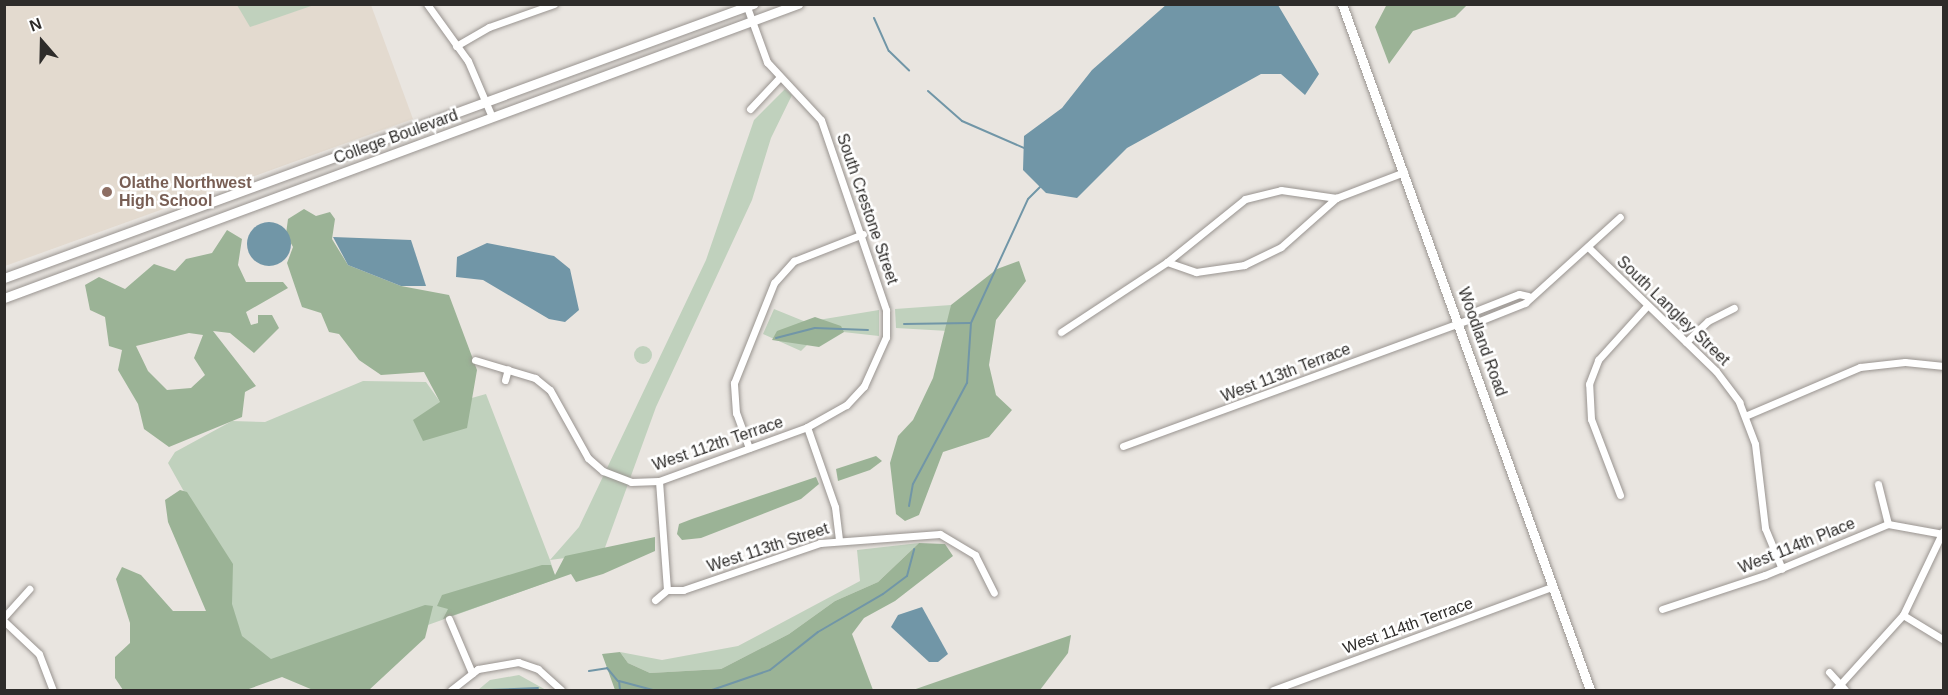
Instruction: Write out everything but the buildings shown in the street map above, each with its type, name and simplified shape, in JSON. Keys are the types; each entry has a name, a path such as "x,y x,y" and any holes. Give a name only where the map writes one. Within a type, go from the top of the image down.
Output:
{"main road":[{"name":"College Boulevard","path":"4,298 798,4"},
{"name":"Woodland Road","path":"1342,4 1590,690"},
{"name":"College Boulevard","path":"4,278 486,104 750,5"}],"street":[{"path":"427,4 456,46 492,117"},
{"path":"456,46 489,27 554,4"},
{"name":"South Crestone Street","path":"750,5 753,22 767,62 821,120 880,282 886,336 864,386 846,405 807,427"},
{"path":"750,109 780,77"},
{"path":"1167,262 1196,272 1244,265 1281,247 1336,198 1404,172"},
{"path":"1061,332 1167,262 1255,194 1281,190 1336,198"},
{"path":"1528,296 1525,303 1502,314 1477,322 1470,319 1473,312 1528,296 1588,247 1620,217"},
{"path":"749,448 736,412 734,383 774,283 801,257 862,234"},
{"name":"South Langley Street","path":"1588,247 1725,381 1745,416 1758,459 1761,511 1782,569"},
{"path":"1620,495 1591,419 1589,384 1598,360 1647,306"},
{"path":"1686,342 1708,321 1734,308"},
{"name":"West 113th Terrace","path":"1123,446 1470,319"},
{"name":"West 112th Terrace","path":"476,360 508,369 550,390 588,458 603,471 631,482 659,481 807,427"},
{"path":"1745,416 1860,367 1905,362 1944,366"},
{"path":"505,380 508,369"},
{"path":"807,427 826,479 839,540"},
{"path":"655,600 667,590 659,481"},
{"path":"1829,672 1840,689 1903,615 1943,532 1888,524 1878,484"},
{"name":"West 114th Place","path":"1662,609 1782,569 1888,524"},
{"name":"West 113th Street","path":"667,590 683,590 839,540 940,534 975,555 994,593"},
{"name":"West 114th Terrace","path":"1273,690 1552,586"},
{"path":"29,589 4,619 39,654 53,690"},
{"path":"1903,615 1944,640"},
{"path":"449,619 472,673"},
{"path":"451,690 472,673 518,662 538,669 561,690"}],"shaded area":[{"name":"Olathe Northwest High School","path":"5,5 371,5 413,119 5,266"}],"green space":[{"path":"237,4 314,5 250,27"},
{"path":"1387,4 1467,5 1455,17 1413,31 1389,64 1375,27"},
{"path":"785,89 792,95 771,138 752,200 656,407 603,553 550,560 579,527 706,260 754,120"},
{"path":"304,209 316,216 330,212 335,219 332,239 348,265 401,286 449,295 477,370 467,428 423,441 413,420 440,402 424,372 381,375 359,360 339,334 329,332 321,313 302,307 287,263 293,247 286,234 288,219"},
{"path":"227,230 242,239 238,265 246,282 283,282 288,288 246,312 251,325 258,323 258,315 272,315 279,328 254,353 230,333 213,331 256,386 245,392 242,417 169,447 144,429 138,404 118,370 122,350 109,346 105,317 90,310 85,285 99,277 125,289 154,264 175,271 186,259 212,253","holes":["189,333 203,335 194,358 205,375 191,388 167,390 148,371 136,346"]},
{"path":"1019,261 1026,281 996,320 989,365 996,395 1012,410 989,437 943,452 919,515 905,521 896,514 890,463 898,436 913,420 933,378 951,305 997,269"},
{"path":"951,305 948,331 896,328 895,309"},
{"path":"774,309 806,322 879,310 879,336 843,332 809,343 801,351 763,334"},
{"path":"815,317 841,326 844,332 819,347 772,340 777,331"},
{"path":"643,346 649,349 652,355 649,361 643,364 637,361 634,355 637,349"},
{"path":"363,381 426,382 443,406 486,394 556,579 297,672 247,656 229,608 224,563 168,463 175,452 232,421 265,422"},
{"path":"876,456 882,461 870,470 838,481 836,469"},
{"path":"816,477 819,484 801,499 701,538 682,540 677,534 679,524"},
{"path":"180,490 187,492 233,564 232,604 242,636 271,659 425,605 433,606 425,638 369,690 313,690 282,677 246,690 123,690 115,678 115,657 130,643 130,623 116,579 122,567 141,575 173,611 206,611 168,522 165,500"},
{"path":"655,537 655,551 603,574 576,582 571,574 443,619 448,609 437,606 442,595 542,565 551,565 555,575 565,556"},
{"path":"919,543 878,582 835,601 789,634 721,669 650,673 628,663 620,652 662,660 738,646 860,581 857,550"},
{"path":"919,543 945,544 953,556 895,601 864,618 852,634 873,690 615,690 602,654 620,652 628,663 650,673 721,669 789,634 835,601 878,582"},
{"path":"1071,635 1068,653 1040,690 913,690"},
{"path":"519,675 546,690 478,690 490,680"}],"water":[{"path":"1167,4 1278,5 1319,74 1305,95 1281,74 1261,74 1127,148 1077,198 1046,193 1023,170 1024,136 1062,108 1092,70"},
{"path":"269,222 284,229 291,244 284,259 269,266 254,259 247,244 254,229"},
{"path":"333,237 411,240 426,286 401,286 348,265"},
{"path":"487,243 554,256 570,269 579,310 565,322 549,319 483,280 456,277 457,257"},
{"path":"922,607 948,654 938,662 929,662 891,627 898,615"}],"waterway":[{"path":"874,18 889,51 909,70"},
{"path":"928,91 962,121 1024,148"},
{"path":"909,506 913,484 967,383 971,323 1028,199 1040,187"},
{"path":"904,324 970,323"},
{"path":"776,338 815,328 868,330"},
{"path":"712,690 770,670 818,632 883,594 907,576 914,549"},
{"path":"589,671 607,668 618,681"},
{"path":"620,690 619,681 653,690"},
{"path":"489,690 538,688"}],"place":[{"name":"Olathe Northwest High School","path":"107,192"}]}
